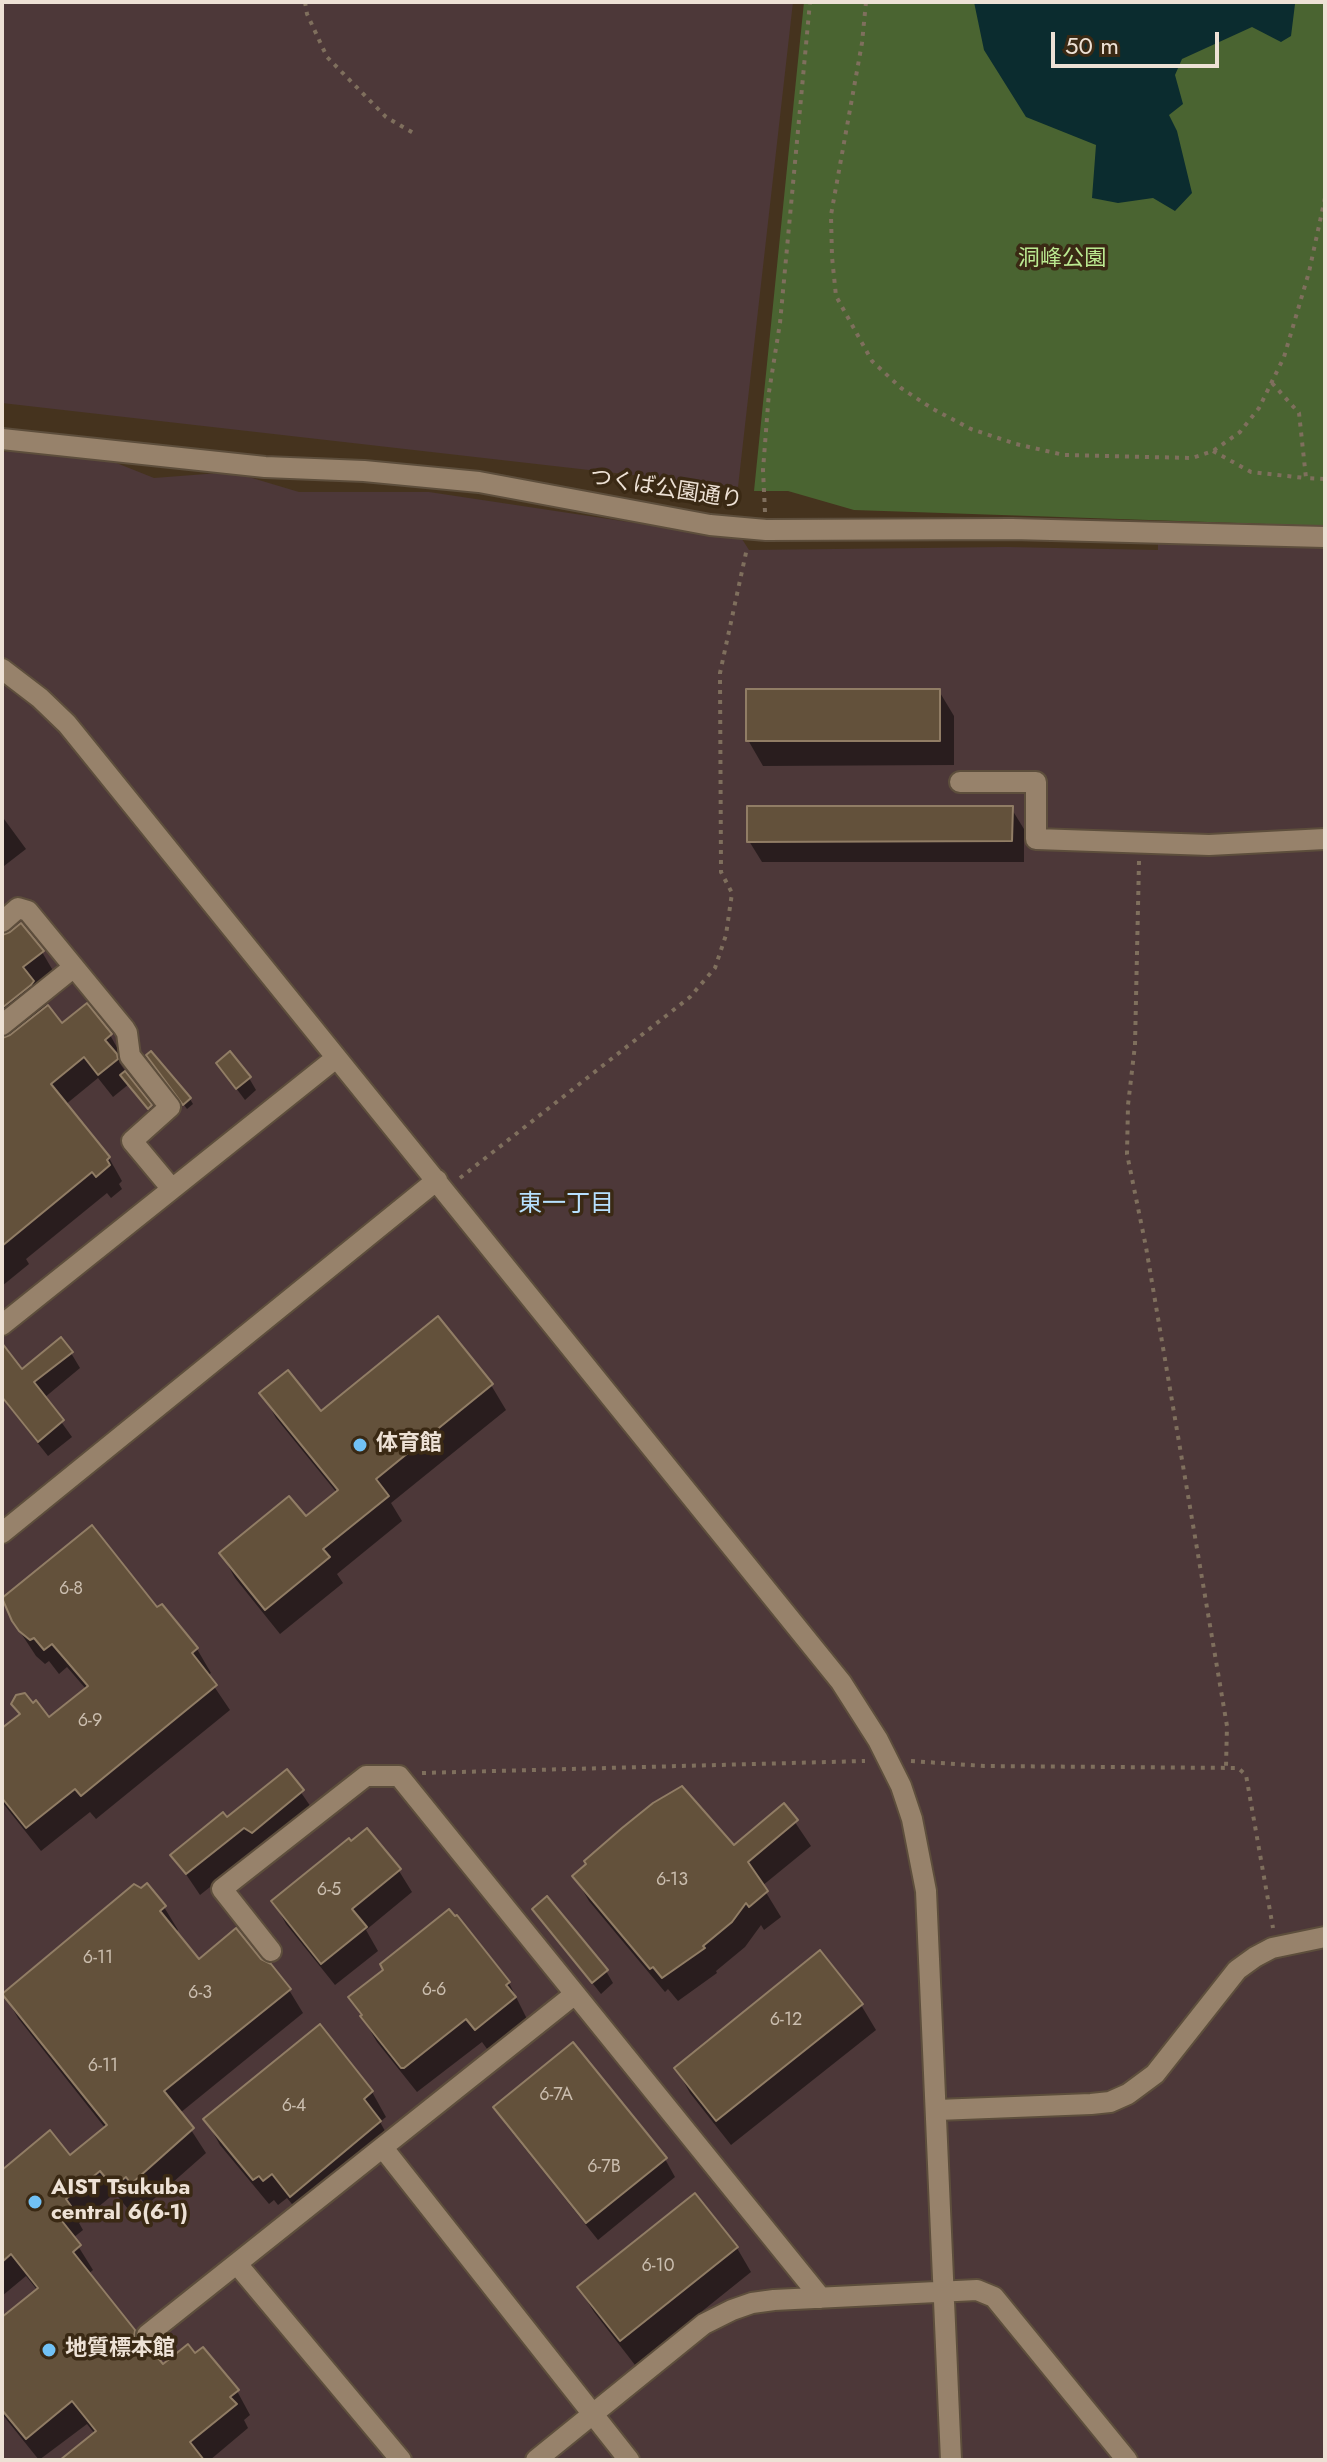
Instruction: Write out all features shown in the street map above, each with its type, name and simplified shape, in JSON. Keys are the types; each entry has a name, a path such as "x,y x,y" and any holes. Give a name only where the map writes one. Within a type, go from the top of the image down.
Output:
{"street":[{"name":"つくば公園通り","path":"2,439 265,467 364,471 479,482 710,525 758,529 1012,529 1325,537"},
{"path":"2,669 40,698 67,724 841,1682 878,1740 901,1786 921,1856 928,1928 951,2460"},
{"path":"960,782 1036,782 1036,839 1209,845 1325,839"},
{"path":"6,910 18,908 28,911 124,1028 130,1056 170,1107 132,1141 172,1189"},
{"path":"2,1025 74,967"},
{"path":"2,1325 336,1058"},
{"path":"2,1533 441,1185"},
{"path":"271,1951 222,1889 366,1776 399,1776 821,2298"},
{"path":"937,2110 1091,2104 1110,2102 1128,2094 1155,2074 1237,1970 1272,1948 1325,1937"},
{"path":"147,2335 575,1994"},
{"path":"383,2148 629,2460"},
{"path":"237,2264 401,2460"},
{"path":"536,2460 704,2324 752,2303 977,2290 994,2297 1127,2460"}],"path":[{"path":"305,2 307,14 327,57 386,117 415,134"},
{"path":"441,1185 690,997 715,968 726,935 732,893 721,872 720,673 758,529 769,392 780,323 810,2"},
{"path":"866,2 862,43 831,215 836,296 872,361 901,388 971,429 1064,455 1192,458 1213,451 1240,432 1259,408 1284,357 1309,272 1325,198"},
{"path":"1272,383 1299,413 1306,478"},
{"path":"1213,451 1251,472 1325,479"},
{"path":"1139,843 1135,1045 1128,1105 1127,1154 1227,1726 1226,1767"},
{"path":"420,1773 867,1761"},
{"path":"907,1761 984,1766 1238,1768 1246,1775 1273,1928"}],"shaded area":[{"path":"2,2 793,2 738,487 2,403"},
{"path":"2,452 94,454 154,478 232,472 299,492 429,492 742,539 749,550 1006,547 1158,550 1158,544 1325,547 1325,2460 2,2460"}],"green space":[{"name":"洞峰公園","path":"804,2 1325,2 1325,526 854,510 788,491 754,491"}],"water":[{"path":"974,2 1295,4 1291,36 1281,42 1252,27 1182,59 1175,75 1183,104 1169,115 1177,131 1192,193 1175,211 1153,198 1118,203 1092,198 1096,145 1026,117 984,50"}],"building":[{"path":"746,689 940,689 940,741 746,741"},
{"path":"747,806 1013,806 1012,841 747,842"},
{"path":"21,923 44,951 23,967 34,981 2,1008 2,935"},
{"path":"87,1003 112,1034 105,1040 118,1059 98,1075 84,1057 51,1084 110,1157 107,1160 110,1165 96,1177 92,1172 2,1246 2,1038 48,1005 62,1023"},
{"path":"151,1051 191,1098 183,1105 146,1055"},
{"path":"230,1051 251,1077 236,1089 216,1063"},
{"path":"125,1071 152,1105 148,1109 120,1075"},
{"name":"体育館","path":"438,1316 493,1384 376,1479 389,1496 323,1549 330,1557 265,1610 219,1553 289,1496 306,1516 338,1490 259,1393 288,1370 321,1411"},
{"path":"61,1337 73,1352 34,1382 64,1420 38,1442 2,1397 2,1343 22,1369"},
{"path":"92,1525 157,1607 162,1604 198,1648 192,1653 217,1685 81,1796 75,1789 26,1828 2,1798 2,1728 20,1714 11,1704 16,1695 25,1693 33,1703 36,1700 49,1717 88,1686 52,1644 44,1650 34,1638 30,1640 19,1631 2,1598"},
{"path":"287,1769 304,1790 252,1833 244,1828 186,1874 170,1855 223,1812 227,1817"},
{"path":"682,1786 734,1845 784,1803 798,1820 748,1862 768,1891 749,1907 746,1903 732,1922 703,1946 705,1948 662,1978 653,1967 650,1969 572,1876 586,1864 584,1861 622,1828 653,1803"},
{"path":"367,1828 401,1869 352,1909 367,1927 321,1964 271,1901 349,1838 351,1841"},
{"path":"147,1883 166,1906 160,1911 199,1959 236,1928 291,1989 164,2091 194,2128 131,2184 126,2177 113,2187 100,2171 66,2199 71,2206 58,2216 81,2245 73,2252 135,2330 137,2344 150,2348 163,2364 188,2344 195,2353 203,2347 239,2390 230,2397 237,2404 190,2442 204,2460 60,2460 96,2431 72,2401 26,2439 2,2410 2,2317 38,2288 11,2254 2,2262 2,2170 50,2130 70,2155 107,2125 2,1994 134,1884 141,1888"},
{"path":"547,1896 608,1970 592,1983 532,1909"},
{"path":"449,1909 510,1982 506,1985 516,1997 475,2030 466,2019 401,2068 348,1997 383,1970 380,1964"},
{"path":"820,1950 863,2004 716,2121 674,2068"},
{"path":"320,2024 373,2091 364,2099 381,2121 290,2197 272,2174 263,2181 259,2176 253,2180 203,2119"},
{"path":"573,2042 667,2158 586,2223 493,2107"},
{"path":"695,2193 738,2247 620,2341 577,2287"}],"place":[{"name":"体育館","path":"360,1445"},
{"name":"AIST Tsukuba central 6(6-1)","path":"35,2202"},
{"name":"地質標本館","path":"49,2350"}],"district":[{"name":"東一丁目","path":"566,1205"}]}
